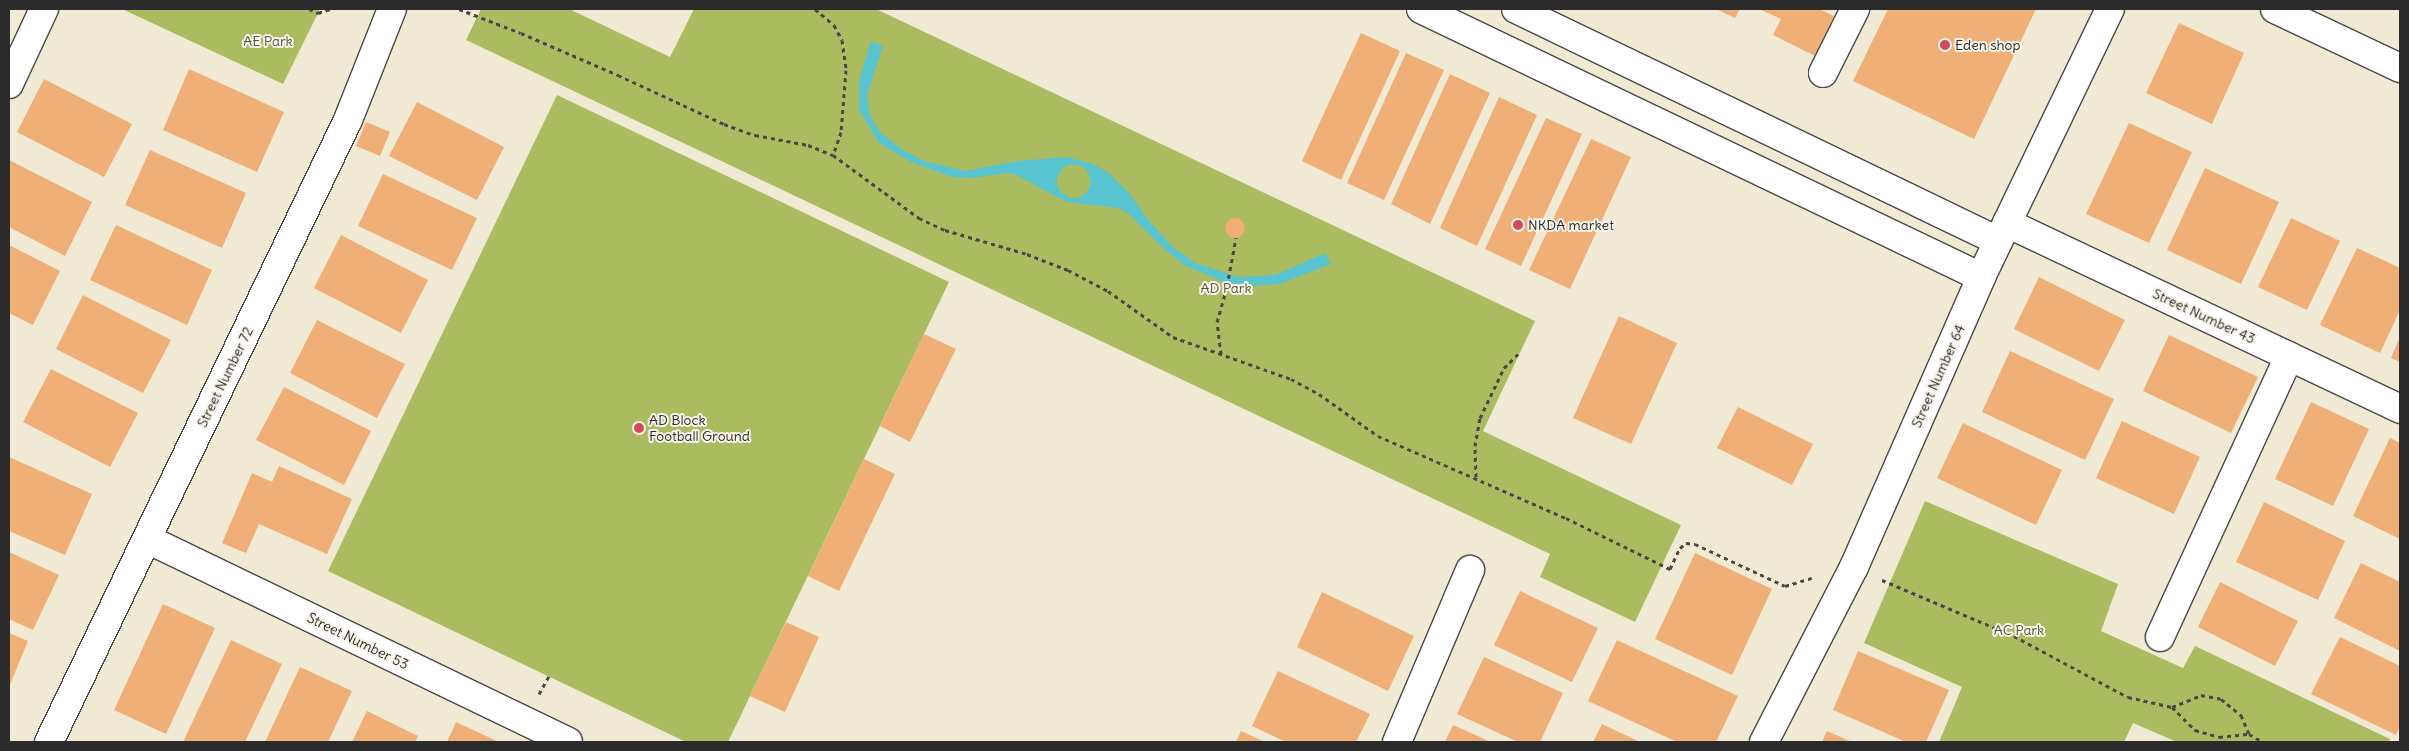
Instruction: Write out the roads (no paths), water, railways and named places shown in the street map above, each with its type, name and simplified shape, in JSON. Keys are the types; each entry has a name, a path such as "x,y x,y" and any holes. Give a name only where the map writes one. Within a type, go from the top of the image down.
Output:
{"street":[{"path":"9,84 44,9"},
{"name":"Street Number 72","path":"49,742 348,120 392,9"},
{"path":"1421,9 1981,277"},
{"name":"Street Number 43","path":"1516,9 2003,232 2289,356 2400,410"},
{"path":"1824,73 1855,9"},
{"name":"Street Number 64","path":"1764,742 1854,567 1981,277 2110,9"},
{"path":"2275,9 2400,68"},
{"path":"2160,637 2289,356"},
{"name":"Street Number 53","path":"148,539 568,742"},
{"path":"1397,742 1470,570"}],"water":[{"path":"871,41 883,46 867,95 870,116 880,132 903,150 924,161 965,171 1017,161 1067,157 1093,164 1109,173 1130,194 1149,221 1173,247 1195,263 1238,277 1275,275 1325,253 1331,264 1280,284 1247,286 1224,282 1184,265 1161,246 1128,213 1118,208 1067,202 1009,173 971,178 952,177 911,162 879,143 859,110 859,81","holes":["1069,165 1079,165 1086,169 1090,177 1090,186 1086,193 1078,198 1070,198 1062,193 1057,186 1057,177 1062,169"]}],"place":[{"name":"Eden shop","path":"1945,45"},
{"name":"NKDA market","path":"1518,225"},
{"name":"AD Block Football Ground","path":"639,428"}],"park label":[{"name":"AE Park","path":"268,41"},
{"name":"AD Park","path":"1226,288"},
{"name":"AC Park","path":"2019,630"}]}
